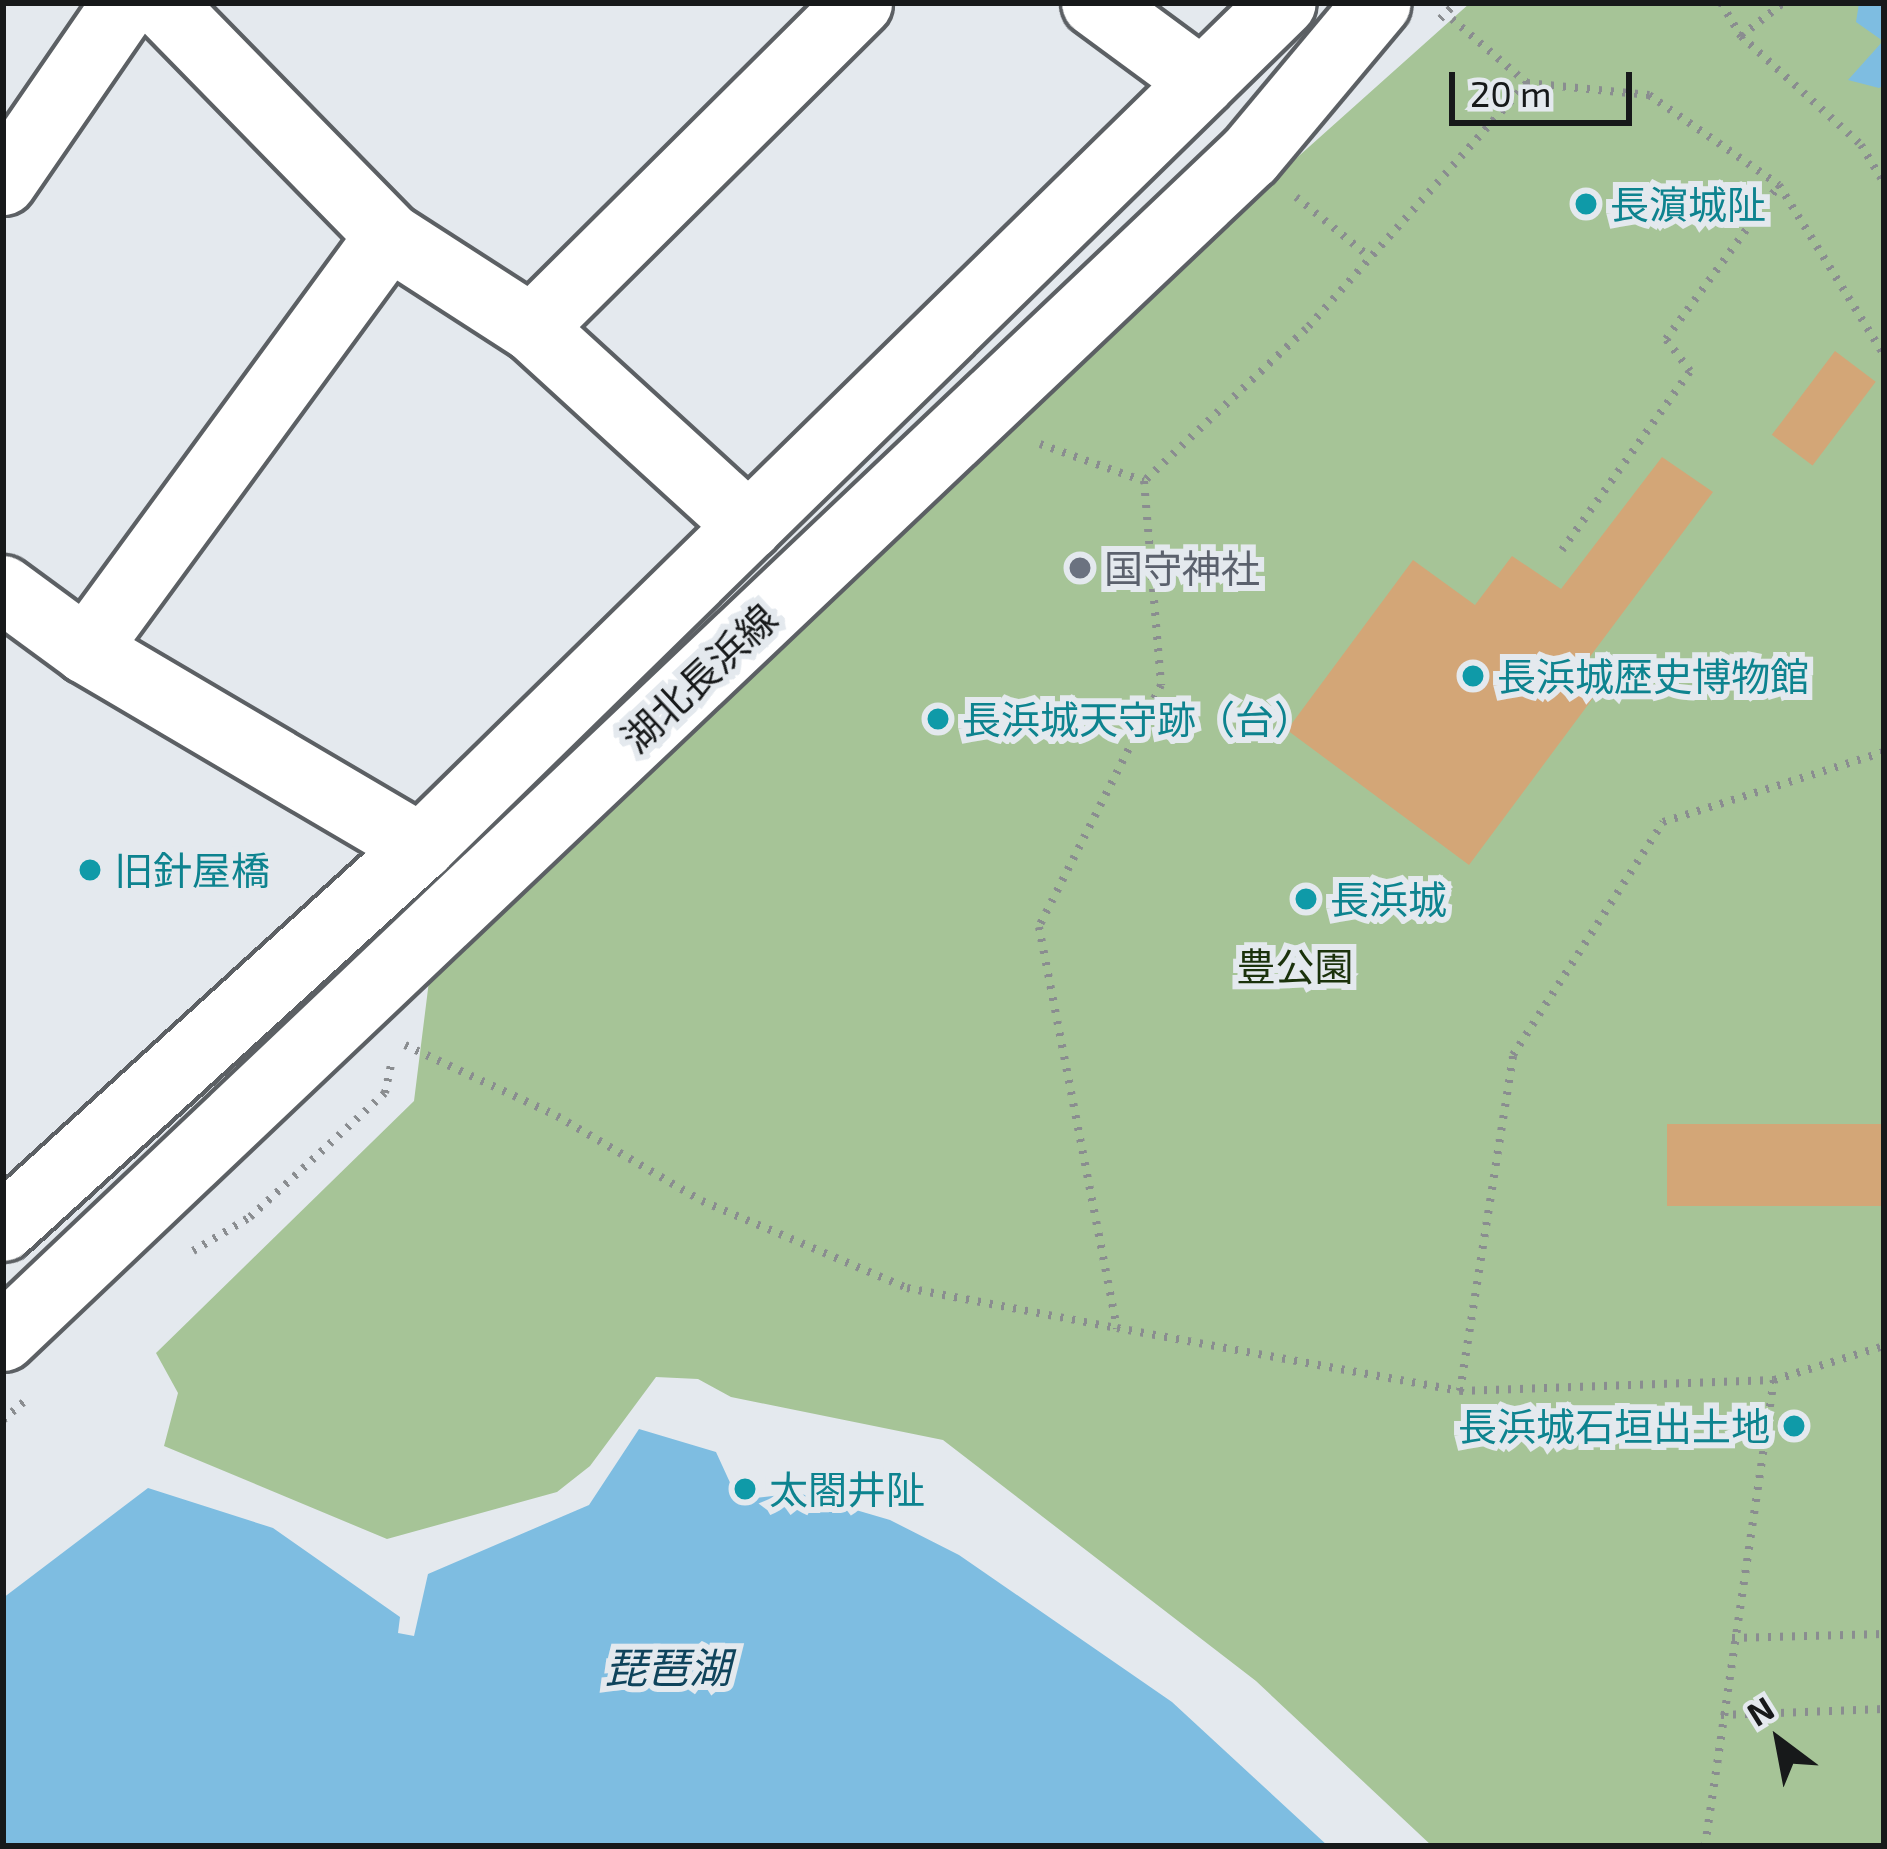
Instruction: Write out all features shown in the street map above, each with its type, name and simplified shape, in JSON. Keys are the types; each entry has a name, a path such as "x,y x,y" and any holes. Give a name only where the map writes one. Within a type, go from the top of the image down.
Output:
{"main road":[{"path":"3,182 126,3"},
{"path":"160,3 389,236 532,328 749,526"},
{"path":"532,328 859,3"},
{"path":"1095,3 1202,82"},
{"name":"湖北長浜線","path":"3,1228 421,847 1283,3"},
{"name":"湖北長浜線","path":"3,1338 1250,156 1378,3"},
{"path":"86,650 389,236"},
{"path":"3,589 86,650 421,847"}],"path":[{"path":"1721,3 1741,36 1861,145 1881,171 1884,183"},
{"path":"1741,36 1783,3"},
{"path":"1452,19 1527,83 1649,95 1778,185 1884,355"},
{"path":"1144,481 1306,329 1367,255 1527,83"},
{"path":"1562,550 1690,370 1666,339 1778,185"},
{"path":"1284,186 1367,255"},
{"path":"1024,439 1144,481"},
{"path":"1117,1328 1039,927 1161,685 1144,481"},
{"path":"1460,1391 1513,1054 1663,822 1884,752"},
{"path":"397,1041 557,1116 702,1202 907,1288 1460,1391 1774,1380 1884,1346"},
{"path":"1705,1846 1732,1638 1774,1380"},
{"path":"1732,1638 1884,1634"},
{"path":"1721,1715 1884,1709"}],"green space":[{"name":"豊公園","path":"1470,3 1884,3 1884,1846 1432,1846 1256,1681 943,1440 731,1397 698,1379 656,1377 590,1466 557,1492 387,1539 164,1446 178,1393 156,1353 414,1101 431,965 1151,288"}],"water":[{"path":"1859,3 1884,3 1884,85 1879,88 1848,80 1883,41 1856,22"},
{"name":"琵琶湖","path":"639,1429 716,1452 738,1500 798,1493 890,1520 959,1555 1172,1702 1328,1846 3,1846 3,1598 148,1488 273,1528 400,1617 398,1633 414,1636 428,1574 589,1505"}],"building":[{"path":"1835,351 1876,382 1813,466 1772,435"},
{"path":"1662,457 1713,492 1574,678 1596,694 1469,865 1287,730 1413,560 1475,605 1512,556 1561,589"},
{"path":"1667,1124 1884,1124 1884,1206 1667,1206"}],"place":[{"name":"長濵城阯","path":"1586,204"},
{"name":"国守神社","path":"1080,568"},
{"name":"長浜城歴史博物館","path":"1473,676"},
{"name":"長浜城天守跡（台）","path":"938,719"},
{"name":"旧針屋橋","path":"90,870"},
{"name":"長浜城","path":"1306,899"},
{"name":"長浜城石垣出土地","path":"1794,1426"},
{"name":"太閤井阯","path":"745,1489"}]}
